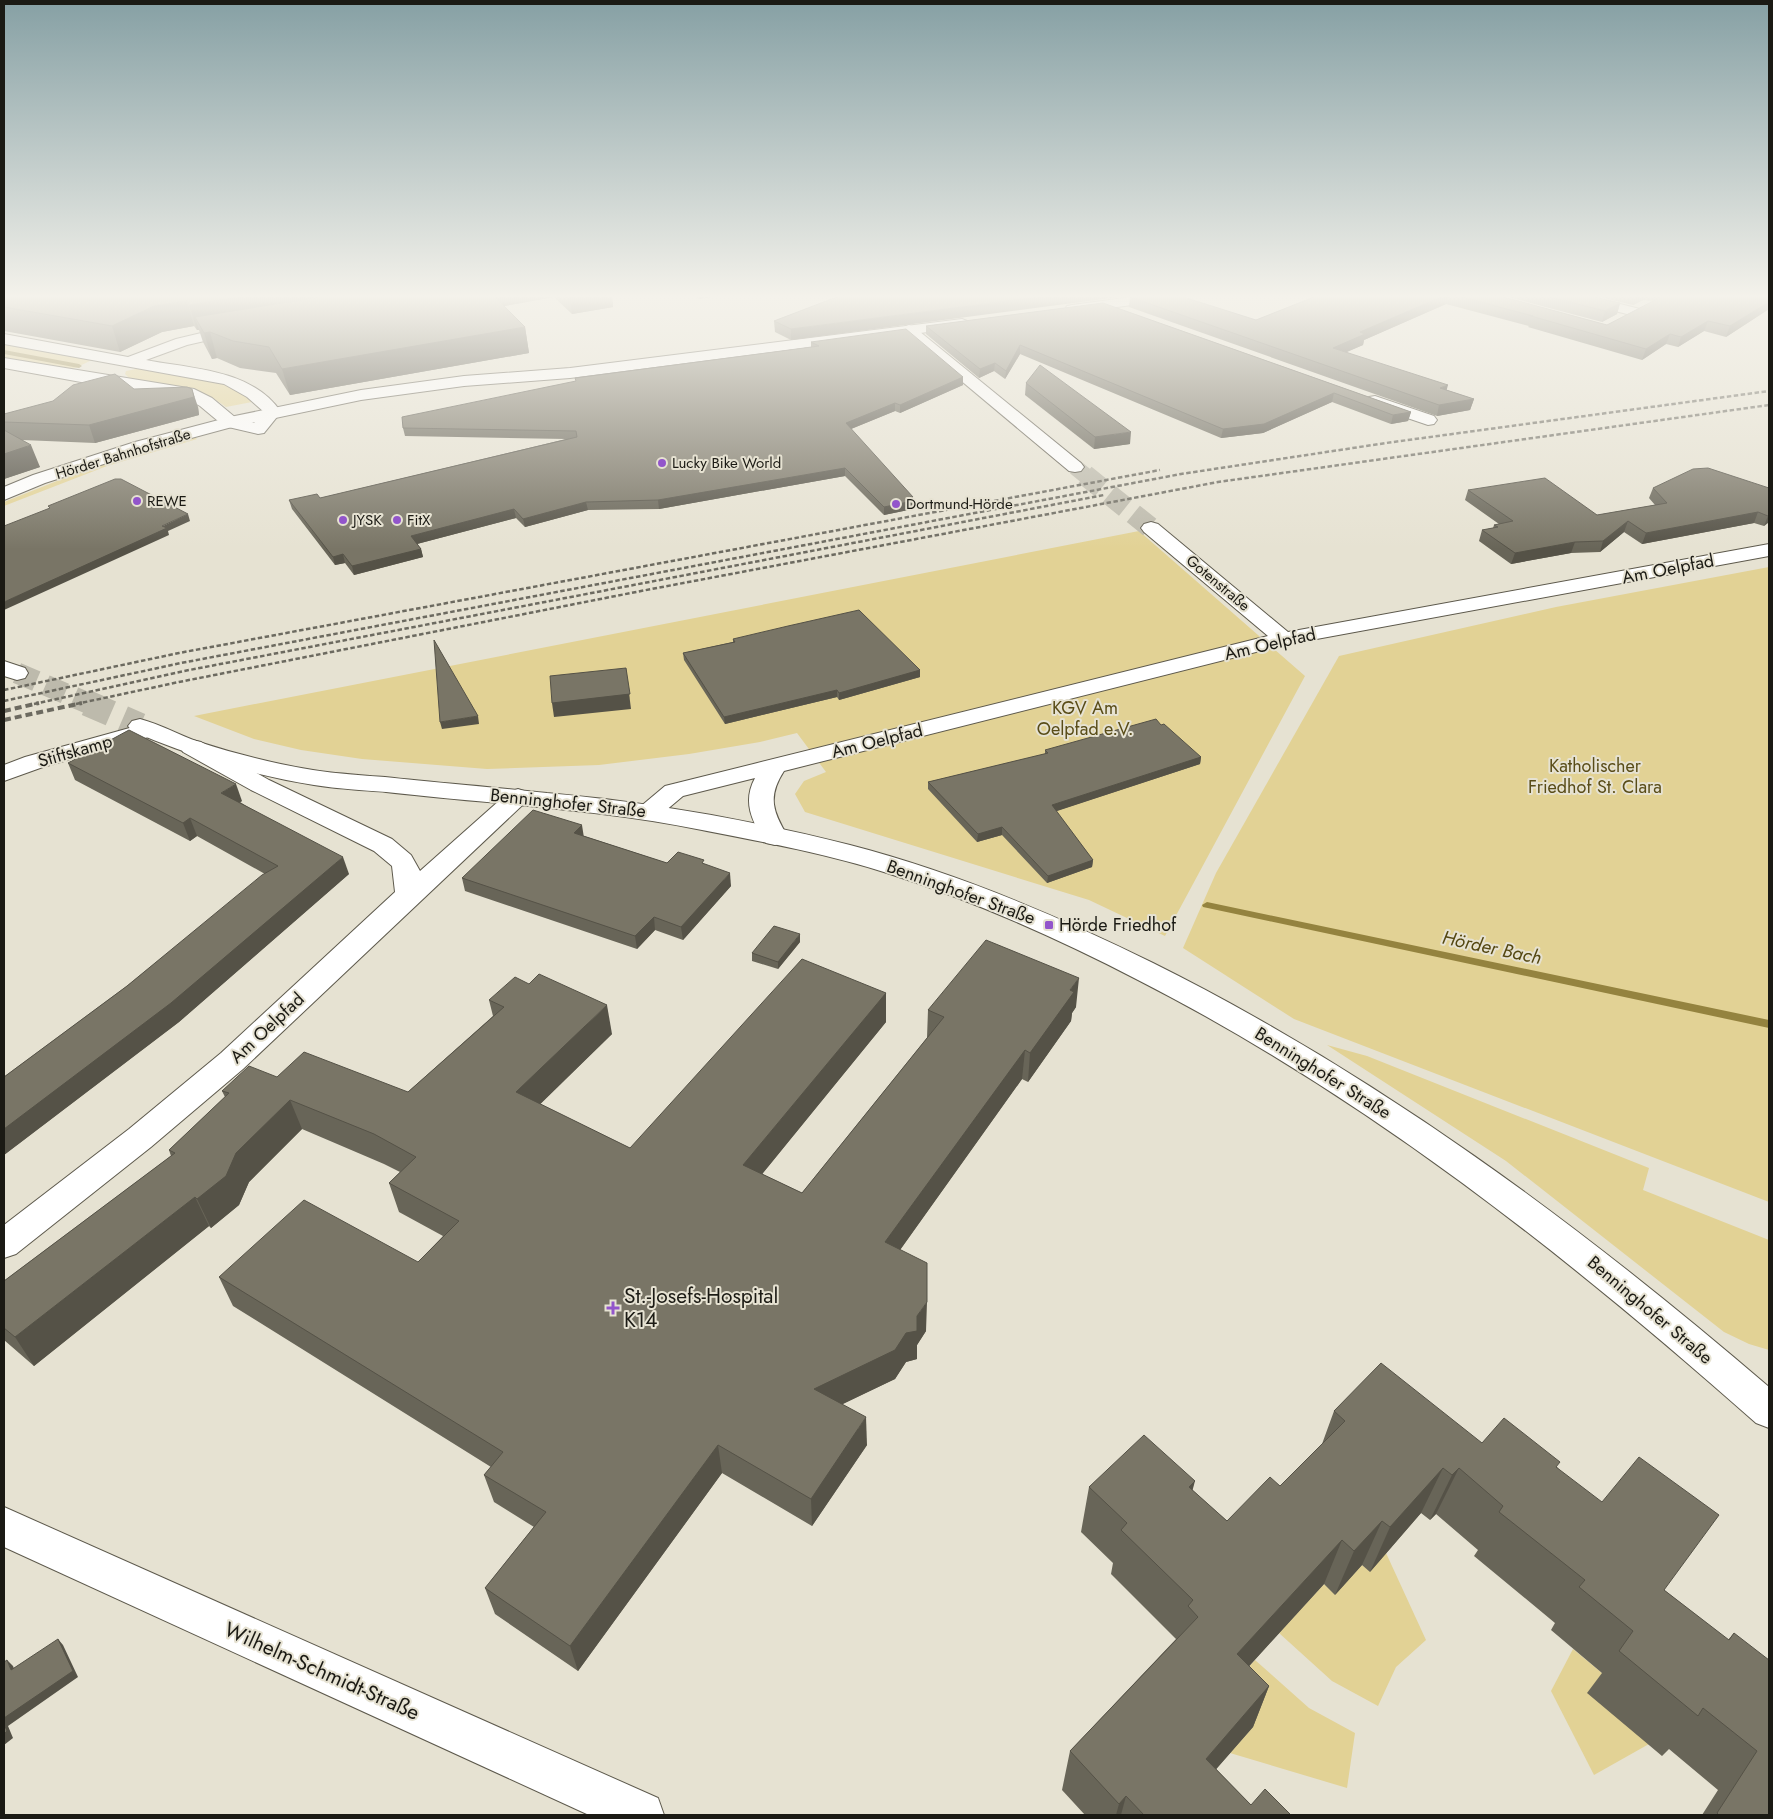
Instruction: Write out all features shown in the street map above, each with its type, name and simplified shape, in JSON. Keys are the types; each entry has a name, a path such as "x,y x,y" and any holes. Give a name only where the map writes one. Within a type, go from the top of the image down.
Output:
{"street":[{"path":"98,380 188,393 206,402 230,422 258,429 273,412 264,402 250,392 227,380"},
{"name":"Hörder Bahnhofstraße","path":"4,494 39,479 141,446 230,422 273,412 394,390 481,380"},
{"name":"Hörder Bahnhofstraße","path":"4,511 74,483 138,462 258,429 420,396 517,380"},
{"path":"969,380 1075,467"},
{"path":"1363,397 1428,420"},
{"name":"Gotenstraße","path":"1151,528 1284,639"},
{"name":"Am Oelpfad","path":"649,812 674,791 1284,639 1769,550"},
{"name":"Benninghofer Straße","path":"144,728 192,747 309,777 518,797 649,812 775,837 870,859 1003,906 1049,925 1127,962 1231,1016 1394,1116 1478,1175 1590,1259 1767,1406"},
{"name":"Stiftskamp","path":"4,774 34,762 144,728"},
{"name":"Benninghofer Straße","path":"192,747 260,785 383,845 399,857 408,871 409,895"},
{"path":"775,837 765,821 759,795 766,779 776,766"},
{"name":"Am Oelpfad","path":"4,1244 140,1138 232,1061 409,895 518,797"},
{"name":"Wilhelm-Schmidt-Straße","path":"4,1527 641,1815"}],"green space":[{"path":"135,380 210,380 228,386 252,402 226,407 216,400 195,391"},
{"path":"194,436 197,439 107,466 4,506 4,502 110,460"},
{"name":"KGV Am Oelpfad e.V.","path":"1139,531 1305,676 1165,936 1089,900 805,812 795,794 804,781 826,772 797,733 760,742 689,754 599,765 487,769 362,759 301,750 254,739 194,716"},
{"name":"Katholischer Friedhof St. Clara","path":"1769,567 1769,1202 1294,1019 1183,948 1216,873 1339,656 1556,607"},
{"path":"1327,1045 1367,1056 1649,1168 1643,1190 1769,1240 1769,1350 1749,1344 1724,1332 1506,1161"},
{"path":"1386,1553 1426,1640 1396,1667 1378,1706 1332,1681 1279,1633 1324,1584 1335,1594 1362,1565 1370,1571"},
{"path":"1573,1649 1602,1673 1649,1744 1594,1775 1551,1691"},
{"path":"1255,1660 1309,1708 1355,1733 1347,1788 1230,1753 1253,1727 1222,1696"}],"building":[{"path":"93,380 122,380 134,389 187,387 192,389 194,397 89,425 4,422 4,414 53,401 73,385"},
{"path":"957,380 900,405 895,403 846,423 913,497 910,497 913,501 884,507 845,468 658,500 586,502 523,519 514,509 411,536 421,549 352,566 343,554 333,557 289,500 317,494 320,498 577,437 576,431 403,428 402,417 576,381"},
{"path":"1028,380 1060,380 1131,432 1095,437 1026,383"},
{"path":"1104,380 1320,380 1411,412 1393,415 1334,393 1264,424 1223,429"},
{"path":"1367,380 1432,380 1448,385 1440,388 1474,399 1439,405"},
{"path":"4,430 31,445 4,454"},
{"path":"1708,468 1769,488 1769,515 1758,512 1646,533 1628,521 1603,541 1575,542 1515,553 1482,530 1498,527 1494,525 1513,521 1468,490 1545,478 1597,515 1667,503 1653,488 1693,469"},
{"path":"115,479 121,479 188,514 162,526 167,528 4,602 4,526"},
{"path":"859,610 920,670 839,693 837,690 724,717 683,653 735,642 733,639"},
{"path":"434,640 478,716 440,722"},
{"path":"626,668 630,694 552,703 550,676"},
{"path":"1156,719 1201,757 1052,805 1093,860 1048,876 1002,827 978,834 928,782 1048,753 1045,750"},
{"path":"129,730 236,784 221,793 343,857 171,1003 4,1129 4,1077 127,986 262,875 278,866 190,818 183,823 68,763"},
{"path":"533,810 582,825 574,833 667,863 678,852 704,860 702,863 730,873 681,927 654,917 635,936 462,878"},
{"path":"774,926 800,934 778,962 752,953"},
{"name":"St.-Josefs-Hospital K14","path":"986,940 1079,978 1070,990 1074,992 1030,1053 1025,1050 885,1242 927,1263 927,1302 917,1316 917,1331 906,1333 895,1350 814,1389 866,1417 811,1499 718,1445 570,1646 485,1588 546,1512 484,1475 503,1452 219,1277 304,1200 418,1262 459,1221 389,1183 416,1157 374,1134 290,1100 236,1153 226,1176 197,1199 195,1197 15,1337 4,1328 4,1281 175,1153 169,1150 229,1093 222,1091 249,1066 277,1077 304,1052 408,1092 504,1007 489,1000 515,977 529,984 539,974 607,1005 516,1092 630,1148 802,959 886,993 743,1165 802,1193 944,1017 928,1010"},
{"path":"1381,1363 1482,1443 1504,1418 1560,1462 1556,1467 1602,1502 1639,1457 1719,1515 1664,1590 1729,1640 1734,1633 1769,1660 1769,1815 1719,1815 1717,1813 1757,1751 1703,1708 1698,1716 1619,1651 1633,1631 1579,1587 1585,1580 1499,1512 1503,1506 1459,1468 1452,1475 1443,1468 1390,1527 1382,1521 1354,1551 1342,1540 1237,1654 1269,1686 1206,1759 1251,1805 1265,1789 1291,1815 1144,1815 1126,1796 1119,1804 1070,1751 1198,1617 1188,1606 1193,1600 1121,1530 1127,1523 1089,1487 1144,1435 1195,1481 1189,1487 1227,1521 1270,1477 1280,1486 1345,1421 1334,1411"},
{"path":"58,1639 73,1671 4,1718 4,1662 7,1660 11,1670"}],"waterway":[{"name":"Hörder Bach","path":"1207,905 1769,1024"}],"tunnel":[{"path":"1075,467 1086,476"},
{"path":"1085,475 1151,528"},
{"path":"17,673 90,704"},
{"path":"87,703 140,726"}],"railway":[{"path":"4,701 181,663 1181,474 1386,443 1769,391"},
{"path":"76,704 641,591 1218,482 1769,405"},
{"path":"4,690 179,653 1160,470"},
{"path":"34,704 184,671 1104,495"},
{"path":"4,711 39,703"},
{"path":"4,720 82,703"}],"place":[{"name":"Lucky Bike World","path":"662,463"},
{"name":"REWE","path":"137,501"},
{"name":"Dortmund-Hörde","path":"896,504"},
{"name":"JYSK","path":"343,520"},
{"name":"FitX","path":"397,520"},
{"name":"Hörde Friedhof","path":"1049,925"},
{"name":"St.-Josefs-Hospital K14","path":"613,1308"}]}
